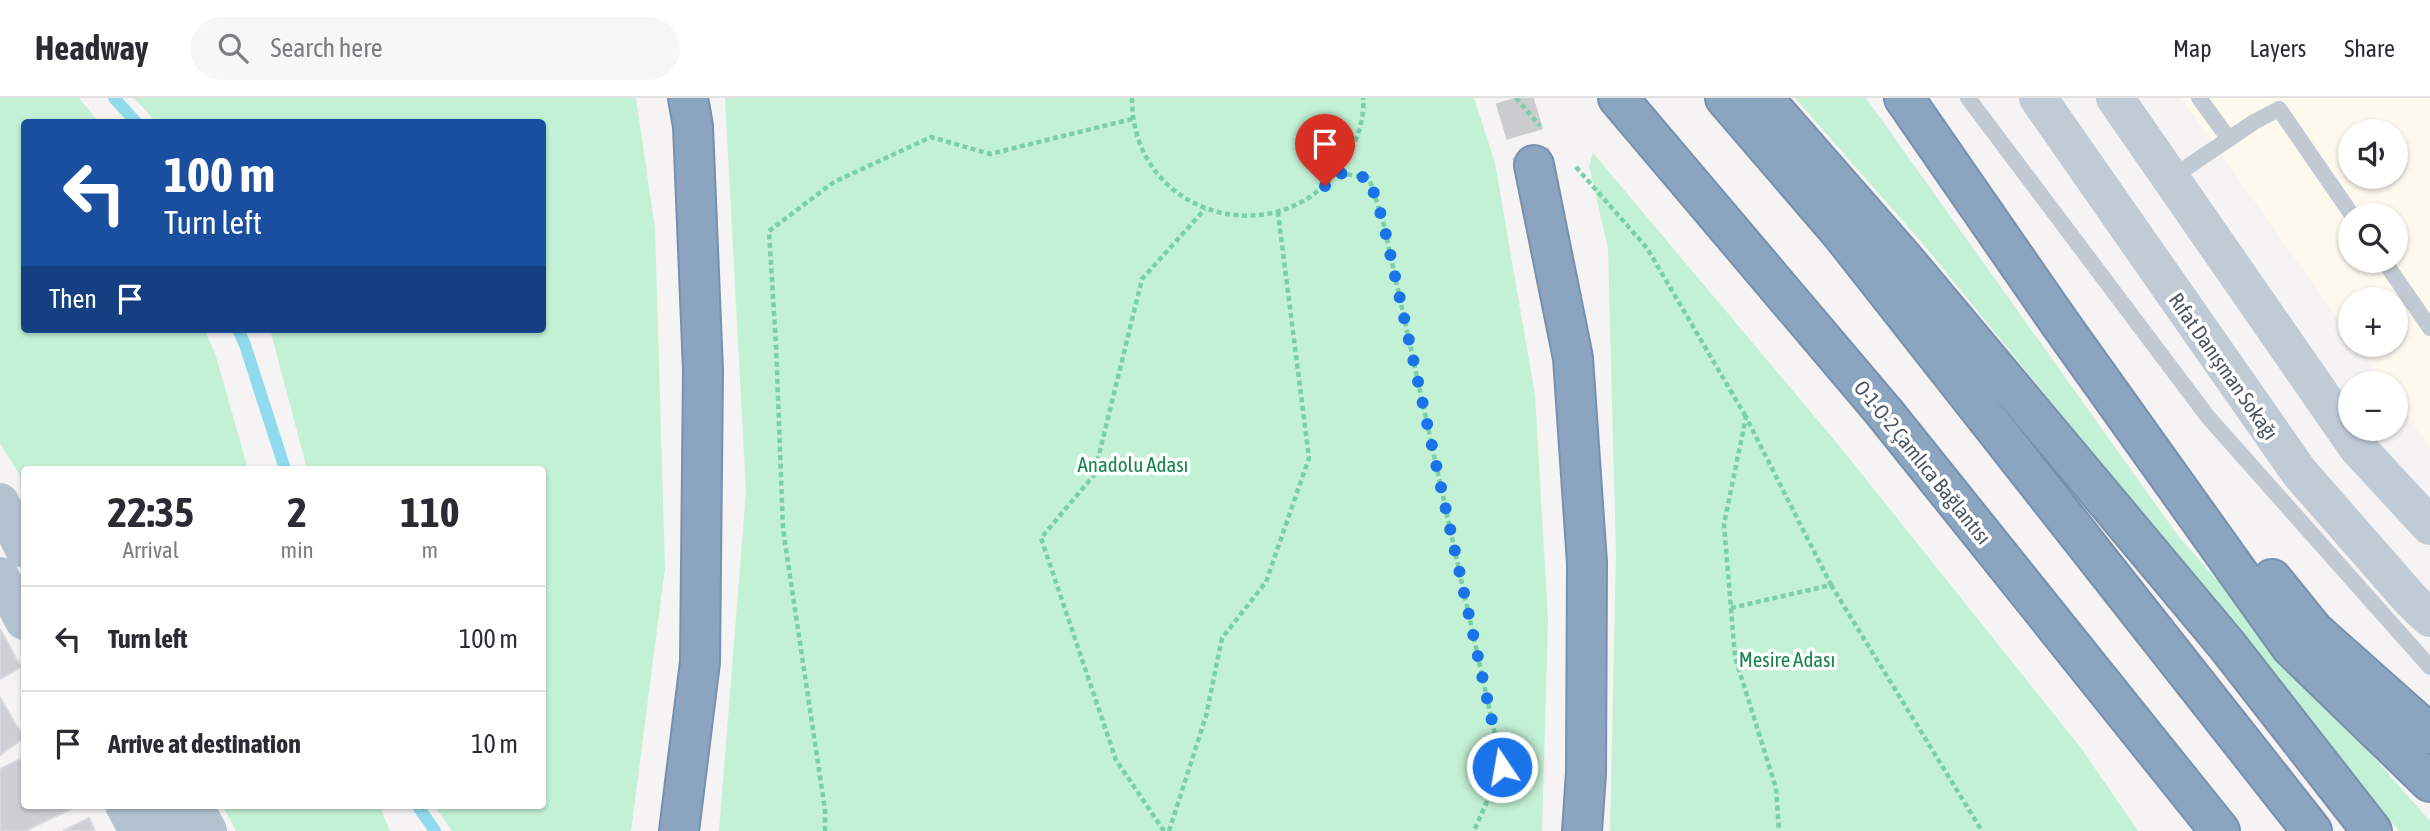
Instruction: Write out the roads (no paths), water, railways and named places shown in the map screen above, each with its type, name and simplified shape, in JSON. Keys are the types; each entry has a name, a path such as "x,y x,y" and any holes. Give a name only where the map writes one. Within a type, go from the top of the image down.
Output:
{"highway":[{"path":"679,831 700,663 703,371 693,126 688,98"},
{"name":"O-1-O-2 Çamlıca Bağlantısı","path":"1618,98 1884,412 2220,831"},
{"path":"1725,98 1841,233 2312,831"},
{"path":"1763,98 1903,258 2226,644 2372,831"},
{"path":"1904,98 2059,322 2291,647 2430,782"},
{"path":"1551,161 1573,358 1587,563 1586,773 1582,831"},
{"path":"2059,322 2314,631 2430,734"}],"main road":[{"path":"0,502 21,543"},
{"path":"21,567 0,576 21,615"},
{"path":"126,809 138,831"},
{"path":"164,809 175,831"},
{"path":"196,809 208,831"}],"street":[{"name":"Rıfat Danışman Sokağı","path":"2038,98 2299,472 2411,600 2430,618"},
{"path":"2115,98 2357,447 2430,526"}],"lane":[{"path":"1968,98 2208,417 2430,667"},
{"path":"2199,98 2229,139"},
{"path":"2171,178 2254,122 2275,103 2344,203"},
{"path":"2392,273 2430,328"}],"waterway":[{"path":"114,98 133,119"},
{"path":"240,333 284,466"},
{"path":"420,809 435,831"}],"tunnel":[{"path":"1514,98 1534,165"}],"park label":[{"name":"Anadolu Adası","path":"1133,464"},
{"name":"Mesire Adası","path":"1787,659"}]}
